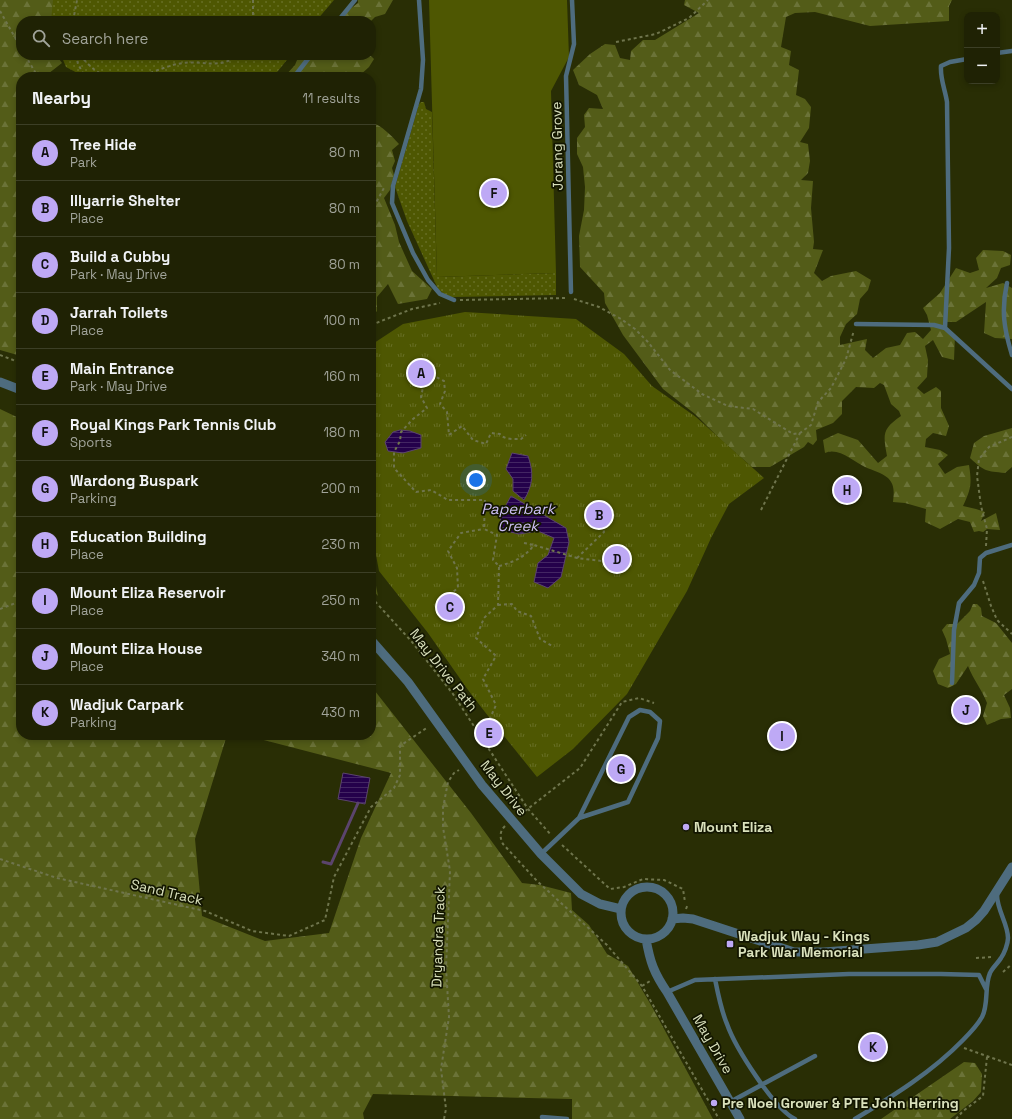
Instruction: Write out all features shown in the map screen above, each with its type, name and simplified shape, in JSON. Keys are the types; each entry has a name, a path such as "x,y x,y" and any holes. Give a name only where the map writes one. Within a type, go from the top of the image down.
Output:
{"street":[{"path":"0,382 16,388"},
{"name":"May Drive","path":"376,646 408,682 482,785 541,854 581,894 600,904 621,909"},
{"path":"672,919 693,919 794,952 824,952 937,942 966,928 976,920 984,912 1012,867"},
{"path":"647,887 656,888 664,893 670,901 673,910 669,927 655,938 646,939 630,933 624,926 621,918 621,909 624,900 630,893 638,888 647,887"},
{"name":"May Drive","path":"646,939 649,960 656,977 667,992 740,1119"}],"lane":[{"path":"342,16 355,0"},
{"path":"419,0 422,89 392,186 392,203 413,253 428,280 440,294 454,300"},
{"name":"Jorang Grove","path":"571,292 566,76 574,44 572,0"},
{"path":"1000,53 1012,51"},
{"path":"298,72 307,60"},
{"path":"945,328 949,248 947,102 945,88 941,77 941,66 950,62 964,60"},
{"path":"1007,283 1004,298 1004,329 1012,355"},
{"path":"856,324 934,325 945,328 1012,389"},
{"path":"952,683 954,630 959,603 974,585 979,573 980,558 986,553 1012,545"},
{"path":"541,854 579,818 629,717 640,710 650,712 660,721 658,738 628,802 579,818"},
{"path":"855,1119 910,1083 945,1057 974,1029 982,1018 986,1008 986,990 990,972 1002,957 1008,939 997,903 997,890"},
{"path":"667,992 695,980 849,974 979,975 986,990"},
{"path":"715,979 727,1024 762,1084 788,1116 795,1119"},
{"path":"730,1102 815,1056"},
{"path":"542,1117 567,1119"}],"path":[{"path":"74,16 77,0"},
{"path":"253,0 253,16"},
{"path":"616,42 656,34 689,18 708,0"},
{"path":"0,11 16,39"},
{"path":"28,60 35,72"},
{"path":"77,60 82,72"},
{"path":"84,60 96,72"},
{"path":"154,72 184,63 224,63 230,60"},
{"path":"376,323 412,309 454,300 572,298 598,307 636,329 670,370 702,394 728,406 753,409 792,434 800,434"},
{"path":"762,510 800,434 811,425 818,402 831,388 846,359 856,324"},
{"path":"0,355 16,361"},
{"path":"422,367 426,372 444,381 445,391 440,404 447,412 450,435 462,426 473,440 486,444 491,433 500,434 502,437 509,439 521,439 526,435"},
{"path":"426,372 420,397 427,408 401,432 400,441 394,453 394,468 416,492 431,490 448,500 485,500 484,529"},
{"path":"986,553 987,529 981,506 976,476 979,459 990,448 1012,437"},
{"path":"577,558 604,532 603,528"},
{"path":"449,595 458,588 457,568 448,551 461,533 484,529 497,535 493,560 499,566 498,605"},
{"path":"524,543 534,544 577,558 610,562"},
{"path":"499,566 527,554 534,544"},
{"path":"979,566 990,606 997,620 1012,634"},
{"path":"0,609 16,603"},
{"name":"May Drive Path","path":"376,603 412,642 453,694 482,736 528,809 556,840 610,888 624,887 642,879 664,880 683,889 686,902"},
{"path":"482,736 496,705 483,679 496,656 476,638 484,618 498,605 512,604 517,611 531,616 540,639 554,646"},
{"path":"654,703 639,698 622,702 580,768 503,828 500,838 502,844 537,881 607,945 642,986 719,1119"},
{"name":"Sand Track","path":"0,859 57,878 205,911 252,932 289,936 325,920 334,877 371,807 394,788 400,775 400,746 436,722"},
{"name":"Dryandra Track","path":"444,1119 446,1109 441,1069 450,1017 446,968 450,871 443,827 443,808 448,782 454,772 468,766"},
{"path":"1003,972 1012,964"},
{"path":"957,1046 1012,1065"},
{"path":"956,1119 962,1111 983,1096 987,1057"}],"green space":[{"path":"0,0 53,0 51,16 16,16 16,60 60,60 62,63 50,72 16,72 16,355 0,350"},
{"path":"48,0 334,0 320,16 49,16"},
{"path":"358,0 393,0 385,14 376,17 342,16 358,3"},
{"path":"429,0 567,0 569,57 551,91 556,273 437,277"},
{"path":"685,0 952,0 949,6 949,21 870,26 815,12 795,13 786,17 781,47 791,51 789,65 799,70 796,95 805,99 811,107 809,128 800,142 808,144 810,161 808,173 801,180 813,181 811,208 814,242 813,249 823,250 814,273 822,281 831,276 856,271 871,280 868,290 860,299 857,314 846,324 840,337 840,345 867,339 865,350 873,358 886,348 900,345 907,333 915,332 923,339 931,330 927,315 923,308 940,293 956,268 970,273 979,270 976,258 983,250 1003,251 1011,255 1010,265 1001,268 997,278 986,288 1003,283 1012,288 1012,339 995,338 984,333 986,302 956,322 946,322 946,330 955,335 954,360 942,357 933,340 925,346 928,360 927,377 917,388 924,394 936,387 941,391 941,408 949,426 946,436 933,433 926,439 925,447 940,450 948,455 938,464 945,474 957,467 969,465 970,486 963,506 985,512 981,521 996,513 1000,530 987,529 983,532 974,532 970,522 958,519 940,529 925,522 926,509 905,503 893,502 893,486 886,476 865,467 841,453 825,453 823,440 838,433 858,440 878,463 887,456 885,433 890,425 901,416 899,411 891,404 884,385 880,383 874,388 856,387 842,401 842,414 833,423 816,430 817,440 813,445 808,442 804,447 770,467 752,467 721,440 695,414 663,389 623,335 605,303 604,293 580,267 579,236 584,210 585,187 583,167 577,154 577,138 585,127 584,115 589,108 603,109 597,95 579,85 573,70 590,54 605,44 615,45 620,58 630,60 631,51 643,40 655,40 699,13 684,5"},
{"path":"63,60 287,60 277,72 76,72 66,67"},
{"path":"297,60 373,60 364,72 289,72 295,65"},
{"path":"424,102 426,109 432,112 437,277 556,273 556,295 452,297 444,294 438,289 407,221 395,187 419,104"},
{"path":"376,124 386,131 399,144 392,150 395,161 392,168 394,175 390,190 384,198 395,225 399,242 412,271 432,289 427,299 398,304 388,284 377,297 376,312"},
{"path":"465,312 576,319 624,354 652,386 696,417 764,478 729,504 711,538 687,591 627,694 573,749 537,777 496,726 496,739 489,747 479,727 483,725 495,725 468,690 428,633 379,571 376,555 376,342 403,324"},
{"path":"0,409 16,417 16,740 225,740 195,839 202,916 265,941 329,933 361,838 391,773 263,740 376,740 376,692 471,813 522,883 540,885 571,893 572,910 589,925 607,954 628,966 713,1119 572,1119 572,1099 373,1094 363,1113 364,1119 0,1119"},
{"path":"1012,428 1012,467 1005,473 986,470 970,458 974,443 984,436"},
{"path":"973,604 977,604 981,608 982,616 996,623 1012,643 1012,689 1004,695 1010,708 1011,718 1001,719 987,725 983,716 987,703 968,666 956,684 948,688 938,684 933,671 939,659 950,654 942,630 947,624 957,624 970,611"},
{"path":"964,1062 975,1063 982,1074 981,1092 973,1101 950,1119 881,1119"}],"water":[{"path":"400,430 410,431 421,435 421,448 403,453 388,451 385,442 393,432"},
{"path":"512,453 528,456 530,462 532,479 524,500 513,491 513,479 506,469"},
{"name":"Paperbark Creek","path":"511,496 566,528 569,542 561,577 548,588 534,582 538,563 548,555 554,538 538,531 519,534 502,530 500,516"},
{"path":"343,773 370,778 365,804 338,799"}],"waterway":[{"path":"323,862 331,864 358,803"}],"place":[{"name":"Royal Kings Park Tennis Club","path":"494,193"},
{"name":"Tree Hide","path":"421,373"},
{"name":"Education Building","path":"847,490"},
{"name":"Illyarrie Shelter","path":"599,515"},
{"name":"Jarrah Toilets","path":"617,559"},
{"name":"Build a Cubby","path":"450,607"},
{"name":"Mount Eliza House","path":"966,710"},
{"name":"Main Entrance","path":"489,733"},
{"name":"Mount Eliza Reservoir","path":"782,736"},
{"name":"Wardong Buspark","path":"621,769"},
{"name":"Mount Eliza","path":"686,827"},
{"name":"Wadjuk Way - Kings Park War Memorial","path":"730,944"},
{"name":"Wadjuk Carpark","path":"873,1047"},
{"name":"Pre Noel Grower & PTE John Herring","path":"714,1103"}]}
